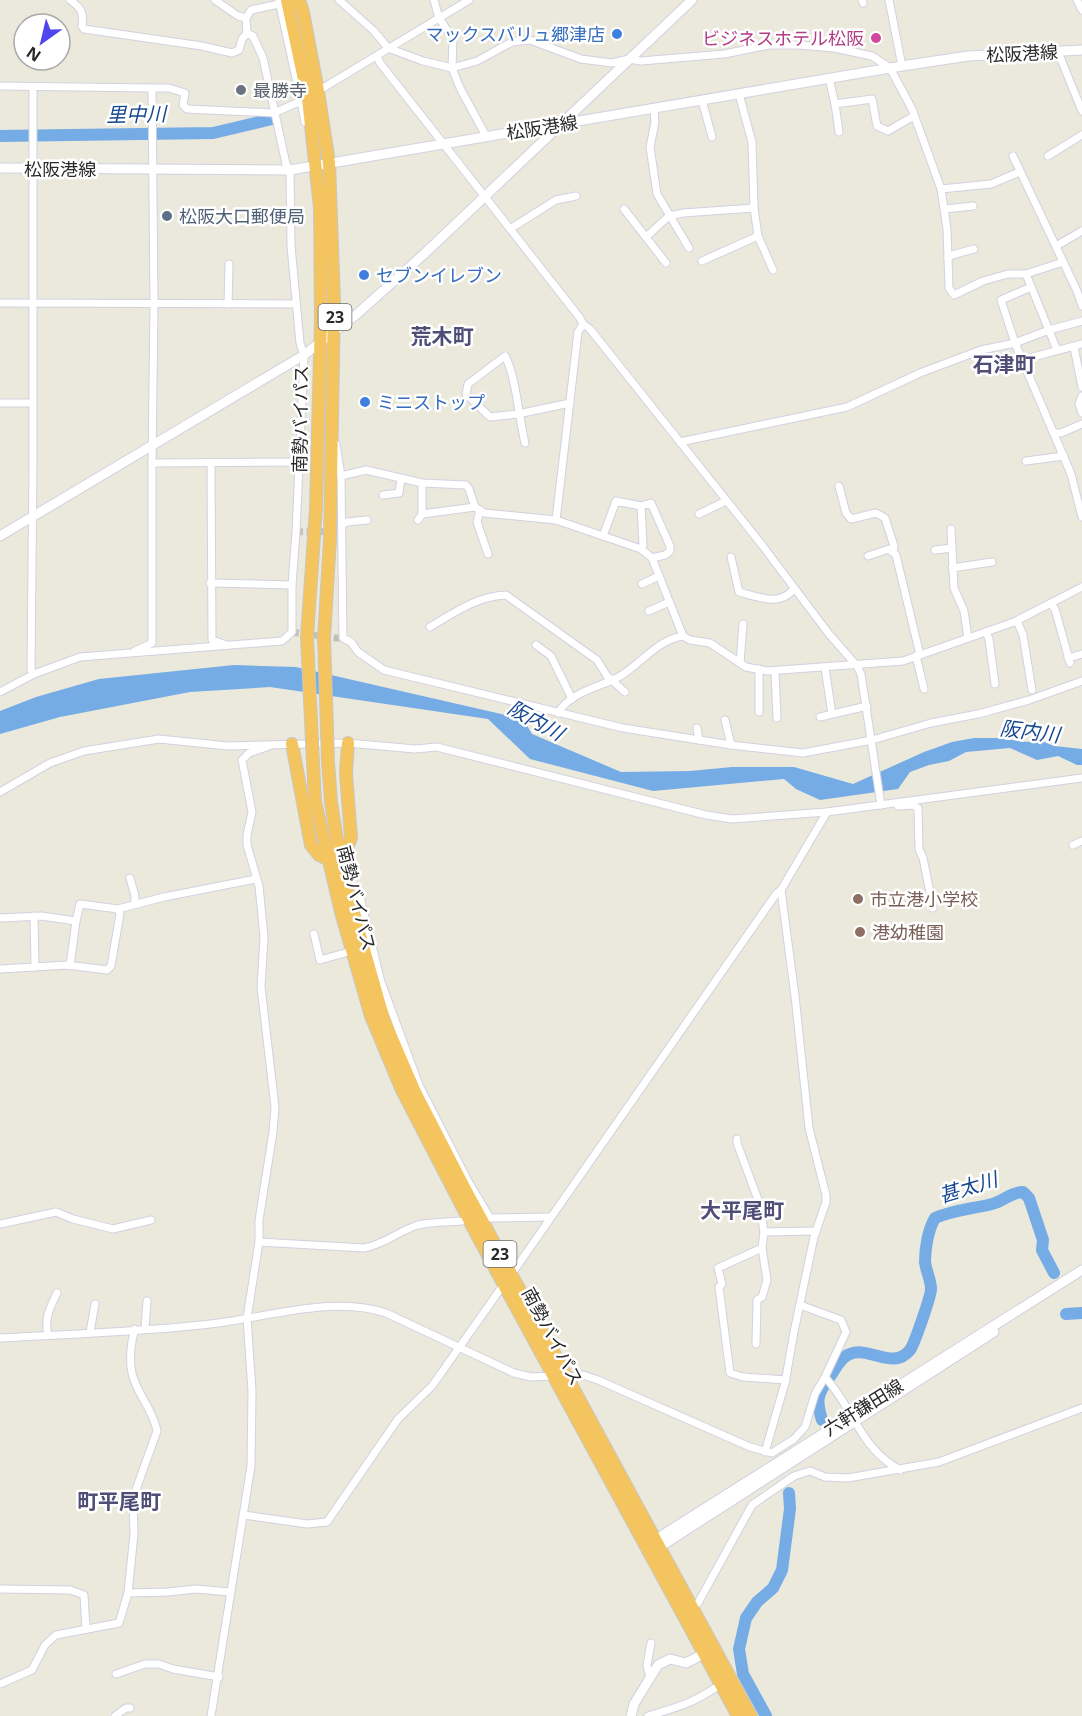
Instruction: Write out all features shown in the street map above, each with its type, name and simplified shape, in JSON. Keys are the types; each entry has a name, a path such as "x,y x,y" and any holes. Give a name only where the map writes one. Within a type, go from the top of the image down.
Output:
{"highway":[{"name":"南勢バイパス","path":"288,1 303,12 329,163 335,331 330,428 330,538 324,638 334,856 352,951 371,1016 402,1090 477,1235 508,1279 567,1378 709,1651 738,1716"},
{"name":"南勢バイパス","path":"288,1 312,125 320,208 316,508 307,637 315,801 350,900 384,1020 415,1092 554,1376 653,1547"},
{"path":"292,744 311,845 319,855 334,856 346,849 351,838 346,773 348,743"},
{"name":"南勢バイパス","path":"709,1651 751,1716"}],"main road":[{"path":"0,536 304,354 335,331 388,287 692,0"},
{"name":"松阪港線","path":"0,168 290,170 968,56 1082,50"},
{"name":"六軒鎌田線","path":"653,1547 1082,1270"},
{"name":"六軒鎌田線","path":"853,1418 1082,1275"},
{"path":"631,1716 634,1704 658,1665 664,1660 686,1662 709,1651"}],"street":[{"path":"70,0 80,7 84,28 202,46 232,53 239,50 242,39 247,33 246,18 251,10 288,1 301,101 306,126 312,125"},
{"path":"215,0 238,16 246,18"},
{"path":"339,0 388,48 423,61 452,68 477,62 512,42 530,40 581,59 612,63 630,59 641,61 724,54 769,45 834,48 872,56 890,68 914,116 942,189 949,288 954,295 983,281 1008,274 1026,274 1063,262"},
{"path":"435,0 439,18 453,39 452,68 486,136"},
{"path":"318,91 469,0"},
{"path":"889,0 902,66"},
{"path":"1077,0 1082,10"},
{"path":"0,692 34,674 80,657 282,641 292,632 292,585 304,354 300,344 291,246 290,170 286,164 263,58 252,36 247,33"},
{"path":"1058,52 1082,111"},
{"path":"377,56 380,63 583,324 590,329 857,666 861,674 867,706 881,802"},
{"path":"829,78 839,132"},
{"path":"0,87 169,88 185,93 183,105 187,109 274,112 301,101"},
{"path":"33,87 31,670 34,674"},
{"path":"130,653 152,643 154,304 152,88"},
{"path":"739,94 752,142 754,208 758,236 773,270"},
{"path":"835,104 872,99 877,126 888,131 914,116"},
{"path":"702,100 712,137"},
{"path":"654,108 655,122 650,147 657,194 689,248"},
{"path":"1048,156 1082,135"},
{"path":"1013,156 1082,306"},
{"path":"942,189 991,184 1017,173"},
{"path":"510,229 556,200 576,196"},
{"path":"945,210 973,206"},
{"path":"646,237 669,216 754,208"},
{"path":"624,209 666,263"},
{"path":"1056,246 1082,231"},
{"path":"702,261 758,236"},
{"path":"948,259 952,255 974,249"},
{"path":"228,304 229,264"},
{"path":"1026,274 1057,350"},
{"path":"1031,287 1001,300 1015,343 1071,474 1082,517"},
{"path":"0,303 296,304"},
{"path":"680,442 847,407 920,373 981,350 1015,343 1082,321"},
{"path":"556,520 578,332 583,324"},
{"path":"1022,360 1082,344"},
{"path":"1074,346 1082,384"},
{"path":"525,443 518,414 510,364 506,356 468,384 466,394 490,417 518,414 570,403"},
{"path":"1082,396 1079,404 1082,413"},
{"path":"0,402 32,403"},
{"path":"1054,433 1061,433 1082,424"},
{"path":"330,428 334,428 341,476 343,638 351,642 358,652 384,669 623,728 731,745 803,753 872,742 931,723 1013,705 1082,681"},
{"path":"1026,461 1064,456"},
{"path":"152,463 299,462"},
{"path":"211,463 212,640 230,646"},
{"path":"341,476 366,470 422,483 466,485 477,509 477,522 488,554"},
{"path":"383,495 399,493 401,479"},
{"path":"422,483 420,517 477,509 484,513 556,520 641,549 652,558 683,636 690,640 710,643 746,667 775,672 903,661 1017,621 1082,587"},
{"path":"839,486 846,513 851,519 876,513 885,518 894,546 893,552"},
{"path":"603,536 616,501 641,506 651,503 670,546 670,551 665,555 652,558"},
{"path":"699,514 726,501"},
{"path":"641,506 643,545 641,549"},
{"path":"343,524 367,520"},
{"path":"951,529 954,588 964,611 968,638"},
{"path":"935,550 952,548"},
{"path":"868,556 889,549 896,555 924,689"},
{"path":"731,557 739,592 776,601 789,595 794,589"},
{"path":"952,568 992,562"},
{"path":"642,584 659,576"},
{"path":"210,583 292,585"},
{"path":"430,627 465,606 494,596 506,595 597,660 607,675 625,692"},
{"path":"649,611 669,602"},
{"path":"1051,604 1055,609 1069,661 1082,654"},
{"path":"1017,621 1023,635 1032,690"},
{"path":"740,663 743,624"},
{"path":"986,632 995,684"},
{"path":"558,713 562,706 572,699 613,680 638,664 666,640 683,636"},
{"path":"536,645 551,656 572,699"},
{"path":"825,668 832,714"},
{"path":"759,669 759,712"},
{"path":"775,672 777,718"},
{"path":"820,717 867,706"},
{"path":"726,720 731,745"},
{"path":"697,728 699,740"},
{"path":"0,792 50,763 84,751 159,739 228,746 348,743 415,749 437,747 706,815 732,819 826,812 881,802 890,803 1082,778"},
{"path":"212,1716 251,1466 252,1391 247,1318 259,1242 259,1220 275,1107 261,987 264,937 259,886 247,845 252,812 242,760 249,753 271,745"},
{"path":"890,803 894,807 913,805 918,808 919,849 923,858 933,908"},
{"path":"244,1515 307,1524 322,1524 327,1521 398,1419 432,1386 508,1279 679,1031 781,890 826,812"},
{"path":"1073,845 1082,841"},
{"path":"130,878 135,904"},
{"path":"70,966 80,904 118,909 256,879"},
{"path":"765,1452 786,1380 816,1231 826,1202 809,1128 794,984 781,890"},
{"path":"359,893 381,982 419,1085 489,1218 550,1217"},
{"path":"0,969 70,966 107,970 111,966 120,914 118,909"},
{"path":"0,918 34,916 76,921"},
{"path":"34,916 35,967"},
{"path":"314,934 320,960 352,951"},
{"path":"737,1139 760,1205 764,1232 762,1248 767,1280 762,1297 757,1300 756,1344"},
{"path":"738,1212 760,1205"},
{"path":"0,1224 56,1212 73,1219 113,1228 151,1220"},
{"path":"259,1242 364,1248 375,1246 420,1225 462,1221"},
{"path":"764,1232 816,1231"},
{"path":"762,1248 718,1268 722,1284 719,1287 730,1372 743,1377 786,1380"},
{"path":"48,1335 45,1323 48,1310 57,1293"},
{"path":"145,1328 147,1301"},
{"path":"90,1332 95,1304"},
{"path":"0,1338 211,1324 343,1305 368,1307 459,1346 514,1373 531,1377 567,1378 583,1375 750,1447 772,1453 794,1439 805,1427 814,1394 825,1377 846,1332 841,1320 800,1305"},
{"path":"0,1684 32,1670 45,1645 56,1635 119,1623 128,1593 134,1534 134,1498 157,1431 155,1421 131,1372 135,1329"},
{"path":"825,1377 832,1384 866,1442 900,1470"},
{"path":"698,1603 752,1505 794,1476 810,1471 825,1477 848,1478 939,1462 1082,1408"},
{"path":"128,1593 168,1592 196,1588 230,1592"},
{"path":"0,1589 70,1590 84,1595 86,1629"},
{"path":"650,1677 647,1665 651,1644"},
{"path":"117,1674 145,1664 159,1664 173,1669 219,1677"},
{"path":"648,1716 678,1708 715,1688"},
{"path":"115,1716 126,1708 130,1708"}],"water":[{"name":"阪内川","path":"234,665 296,667 523,719 532,734 621,772 794,767 853,784 924,752 952,742 974,738 1028,742 1037,739 1054,746 1082,749 1082,765 1058,756 1037,760 1010,748 966,752 949,761 929,765 910,772 898,789 820,800 796,789 784,779 653,791 530,759 488,719 270,687 190,692 60,717 0,734 0,711 36,697 99,679"}],"waterway":[{"name":"里中川","path":"0,136 213,133 272,119"},
{"name":"甚太川","path":"822,1420 818,1402 820,1393 843,1358 858,1352 896,1358 910,1350 930,1293 931,1286 925,1257 926,1245 935,1218 992,1204 1015,1193 1023,1192 1029,1198 1043,1240 1042,1250 1054,1273"},
{"name":"甚太川","path":"1066,1314 1082,1313"},
{"name":"甚太川","path":"766,1716 743,1674 739,1649 746,1618 757,1602 773,1588 782,1570 790,1509 789,1493"}],"tunnel":[{"path":"296,532 342,531"},
{"path":"292,632 343,638"}],"place":[{"name":"マックスバリュ郷津店","path":"617,34"},
{"name":"ビジネスホテル松阪","path":"876,38"},
{"name":"最勝寺","path":"241,90"},
{"name":"松阪大口郵便局","path":"167,216"},
{"name":"セブンイレブン","path":"364,275"},
{"name":"ミニストップ","path":"365,402"},
{"name":"市立港小学校","path":"858,899"},
{"name":"港幼稚園","path":"860,932"}],"district":[{"name":"荒木町","path":"442,336"},
{"name":"石津町","path":"1004,364"},
{"name":"大平尾町","path":"742,1210"},
{"name":"町平尾町","path":"119,1501"}]}
